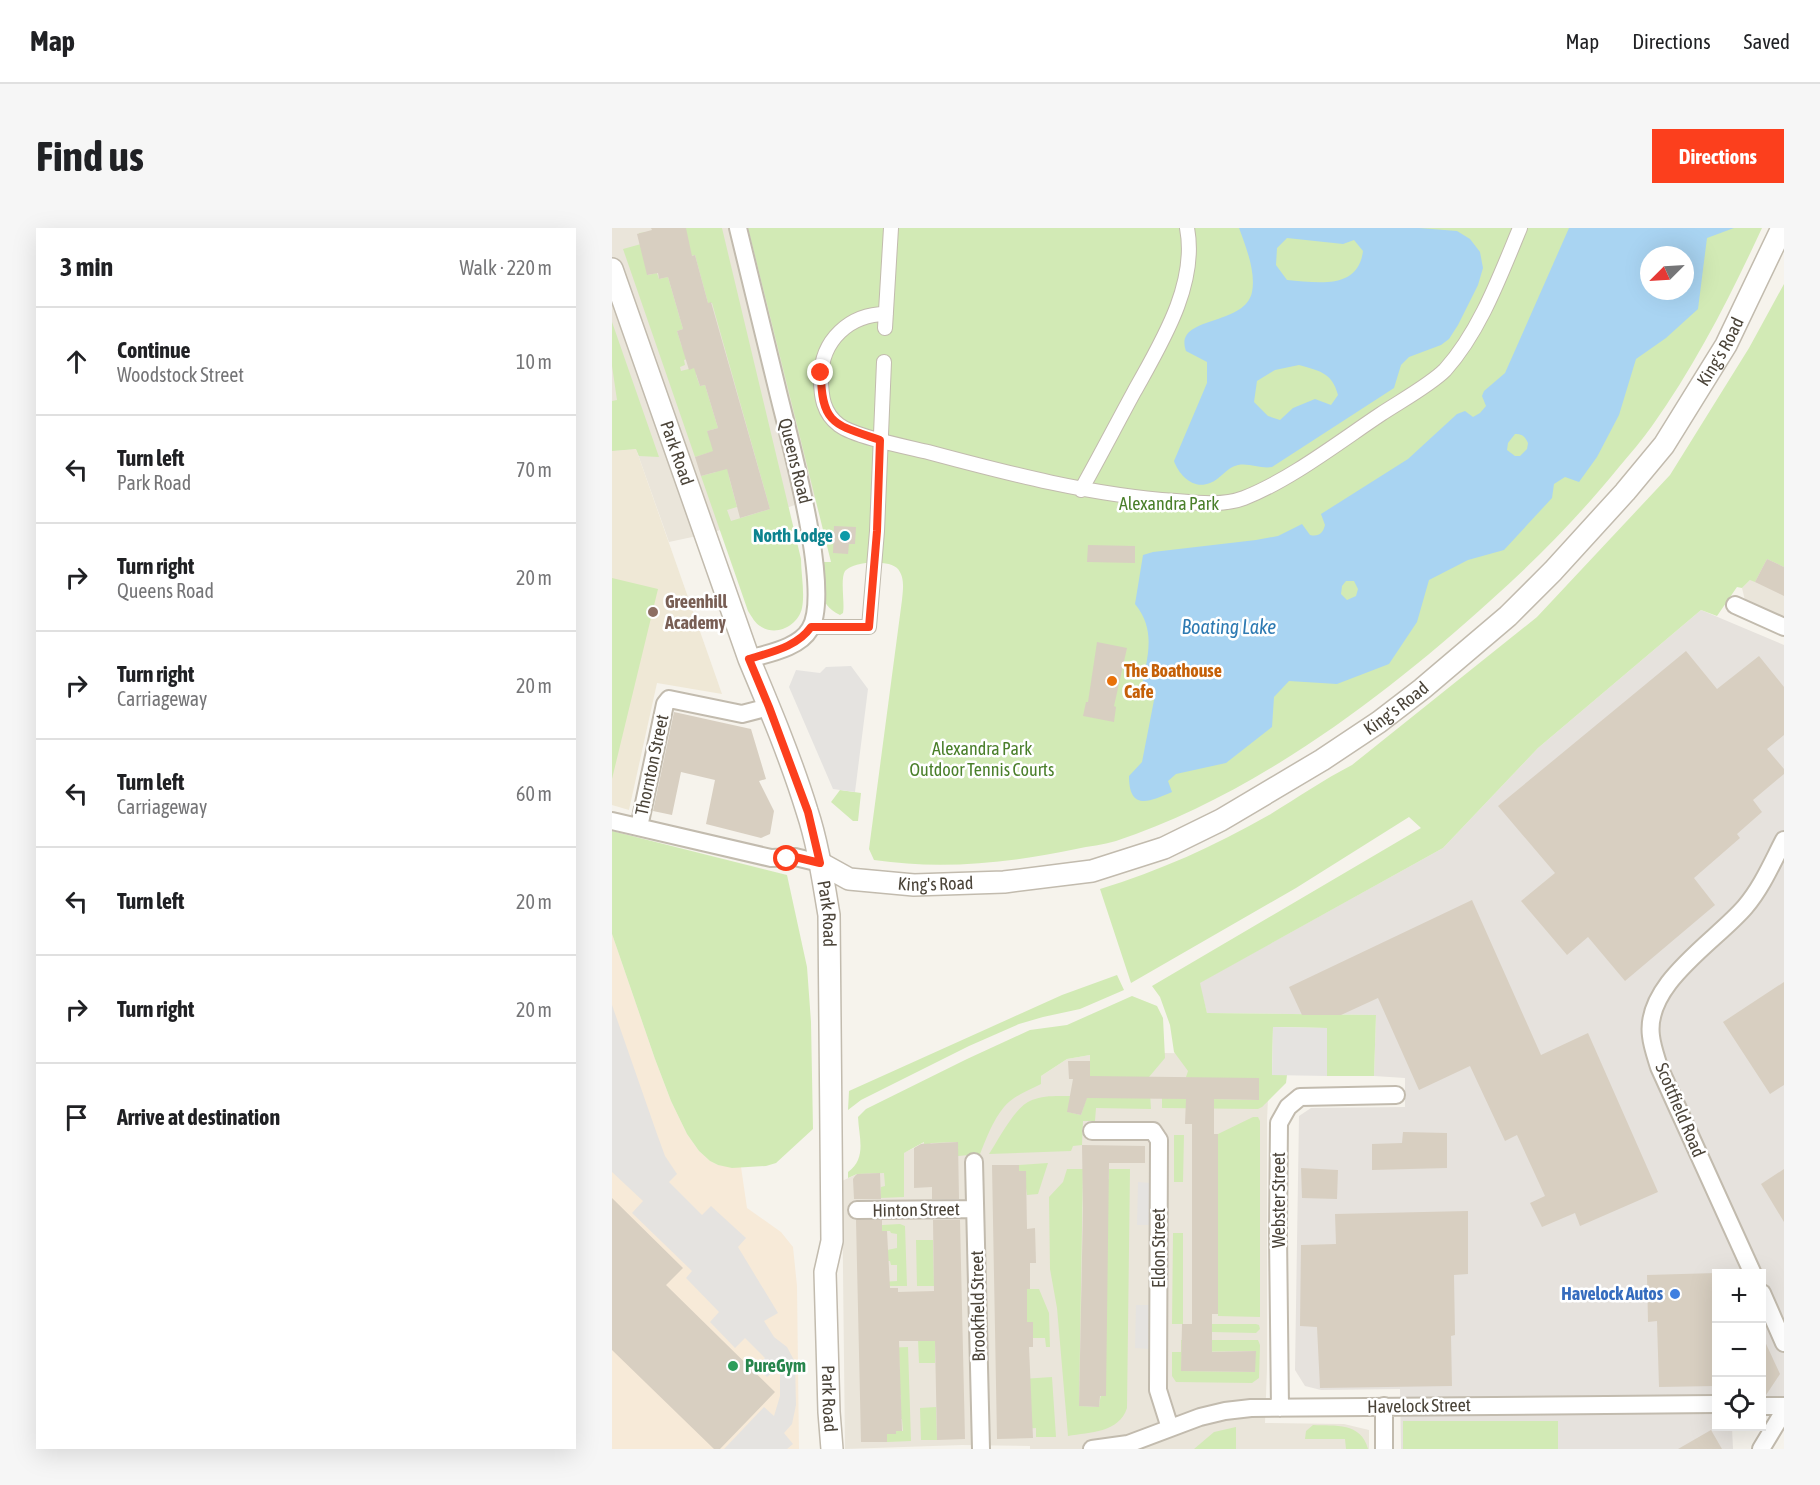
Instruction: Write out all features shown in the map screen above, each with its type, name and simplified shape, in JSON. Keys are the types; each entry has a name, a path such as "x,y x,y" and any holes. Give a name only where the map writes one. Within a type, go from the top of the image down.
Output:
{"street":[{"name":"Queens Road","path":"738,228 807,514 814,566 816,610 811,627"},
{"path":"891,228 885,321 871,314 850,322 830,344 821,373 821,396 829,416 841,427 880,440 1081,490 1144,499 1219,503 1242,499 1283,478 1443,371 1464,345 1490,298 1520,228"},
{"path":"1081,490 1167,332 1179,303 1187,269 1189,247 1187,228"},
{"name":"King's Road","path":"820,863 849,879 914,885 1004,882 1092,871 1164,848 1221,820 1322,760 1379,722 1422,689 1508,616 1619,500 1664,445 1726,345 1782,228"},
{"name":"Park Road","path":"612,269 617,298 749,659 808,812 820,863 830,921 832,1241 825,1272 832,1449"},
{"path":"749,659 794,644 805,636 811,627 869,627 877,531 884,362"},
{"path":"1735,605 1784,627"},
{"name":"Thornton Street","path":"639,827 669,699 742,714 769,707"},
{"path":"612,821 771,858 795,857 820,863"},
{"name":"Scottfield Road","path":"1751,1269 1659,1067 1651,1034 1654,1007 1665,986 1744,908 1759,890 1784,840"},
{"name":"Webster Street","path":"1280,1408 1279,1123 1288,1107 1300,1097 1396,1095"},
{"name":"Eldon Street","path":"1092,1131 1153,1131 1159,1140 1158,1390 1170,1428"},
{"name":"Brookfield Street","path":"974,1162 981,1449"},
{"name":"Hinton Street","path":"857,1210 975,1209"},
{"path":"1766,1304 1784,1343"},
{"name":"Havelock Street","path":"1092,1449 1128,1447 1170,1428 1225,1411 1384,1406 1712,1404"},
{"path":"1384,1406 1384,1449"},
{"path":"1766,1407 1784,1406"},
{"path":"1761,1449 1784,1411"}],"shaded area":[{"path":"612,228 748,228 816,498 711,533 669,542 636,449 612,451"},
{"name":"Greenhill Academy","path":"636,449 722,694 657,683 629,810 612,805 612,451"},
{"path":"1784,523 1784,627 1749,617 1742,588 1750,580"},
{"path":"1701,610 1784,645 1784,1397 1766,1405 1766,1269 1712,1269 1712,1431 1732,1431 1733,1449 1401,1449 1400,1389 1321,1390 1305,1386 1295,1370 1299,1116 1311,1108 1405,1107 1405,1078 1374,1076 1376,1015 1207,1013 1199,983 1443,848 1538,748"},
{"path":"851,666 868,689 855,792 833,789 789,687 796,670 820,673 826,667"},
{"path":"612,934 655,1059 687,1134 699,1151 710,1161 718,1165 741,1167 747,1208 781,1232 793,1247 797,1286 799,1449 612,1449"},
{"path":"612,1005 665,1156 677,1174 669,1182 702,1215 711,1206 746,1238 738,1247 778,1313 764,1321 774,1337 787,1347 795,1362 796,1405 792,1424 784,1433 793,1444 787,1449 724,1449 764,1407 774,1416 780,1396 780,1374 776,1369 767,1377 757,1367 765,1358 745,1338 735,1348 710,1322 719,1312 686,1278 692,1271 632,1213 643,1201 612,1172"},
{"path":"1273,1027 1327,1028 1327,1076 1272,1075"},
{"path":"1165,1053 1270,1055 1267,1120 1265,1423 1344,1424 1369,1430 1369,1449 1030,1449 1030,1446 962,1445 845,1449 842,1181 914,1148 1067,1059 1090,1055"},
{"path":"1138,1182 1151,1183 1150,1225 1137,1225"},
{"path":"1136,1305 1150,1305 1149,1349 1135,1348"}],"green space":[{"path":"686,228 722,228 801,559 802,608 796,620 786,628 766,629 757,623 748,611 701,476 716,472 711,452 695,457 623,249 641,244 639,233","holes":["695,255 708,303 712,303 770,509 731,521 727,510 737,507 729,477 727,458 707,431 718,428 705,385 700,386 696,375 700,366 681,371 680,367 685,365 684,360 693,357 682,347 677,331 683,329 668,277 659,279 657,273 648,275 646,268"]},
{"name":"Alexandra Park","path":"748,228 1762,228 1711,330 1683,379 1652,426 1589,502 1524,569 1406,673 1315,740 1267,771 1217,798 1167,822 1116,841 1026,858 975,864 899,863 874,860 869,849 903,580 898,569 887,564 863,563 849,568 844,575 843,613 840,615 827,605 824,599 820,562 831,562"},
{"path":"1784,284 1784,567 1767,559 1755,582 1750,580 1742,588 1737,587 1717,616 1701,610 1538,748 1443,848 1200,983 1207,1013 1376,1015 1374,1076 1327,1076 1327,1028 1273,1027 1272,1074 1287,1075 1286,1083 1262,1107 1258,1109 1162,1108 1162,1098 1258,1100 1186,1077 1188,1071 1174,1052 1170,1025 1160,997 1152,986 1421,828 1409,817 1296,888 1131,983 1100,889 1165,866 1228,837 1352,765 1537,617 1670,475 1749,348"},
{"path":"612,322 659,457 639,456 636,449 612,451 612,401 617,400 612,366"},
{"path":"612,578 658,589 612,779"},
{"path":"840,790 861,793 858,821 853,821 831,802"},
{"path":"612,831 787,875 807,967 811,1022 813,1129 776,1163 766,1166 732,1168 718,1165 699,1151 687,1134 655,1059 612,934"},
{"path":"1117,975 1124,990 1080,1009 1019,1024 969,1046 861,1100 848,1110 849,1091 1062,995"},
{"path":"1132,996 1157,1006 1163,1018 1165,1058 1149,1077 1151,1109 1096,1108 1095,1121 1083,1121 1082,1145 1073,1146 1071,1151 989,1154 1014,1116 1032,1100 1070,1096 1068,1112 1081,1115 1090,1087 1090,1055 1067,1059 1041,1076 1041,1084 1016,1096 1004,1107 993,1124 980,1154 958,1156 957,1142 931,1143 924,1149 924,1142 904,1153 904,1197 880,1198 881,1187 885,1186 884,1173 857,1174 848,1178 848,1172 860,1154 858,1117 866,1109 1030,1030 1067,1025"},
{"path":"1253,1117 1258,1117 1260,1121 1260,1317 1218,1316 1218,1134"},
{"path":"1174,1135 1184,1135 1183,1182 1174,1182"},
{"path":"1048,1163 1038,1194 1027,1195 1026,1188 1019,1187 1025,1171 1019,1171 1019,1165"},
{"path":"1067,1169 1083,1169 1079,1406 1099,1407 1106,1372 1106,1367 1101,1367 1104,1179 1109,1179 1109,1169 1130,1169 1127,1408 1118,1422 1111,1427 1068,1436 1057,1308 1050,1269 1049,1197 1063,1182"},
{"path":"882,1225 905,1226 907,1286 883,1286 882,1282 897,1281 897,1265 891,1265 890,1261 882,1261 882,1251 897,1248 897,1234 882,1231"},
{"path":"1173,1233 1183,1233 1183,1324 1172,1324"},
{"path":"916,1240 933,1240 934,1286 917,1286"},
{"path":"1020,1289 1039,1289 1049,1313 1050,1347 1046,1347 1045,1338 1029,1338 1021,1322"},
{"path":"917,1316 935,1331 935,1363 919,1363"},
{"path":"1212,1324 1256,1324 1260,1329 1256,1333 1212,1332"},
{"path":"1181,1340 1258,1340 1260,1345 1259,1378 1252,1383 1176,1382 1172,1376 1172,1352 1181,1352","holes":["1255,1351 1255,1372 1181,1371 1182,1352"]},
{"path":"908,1347 911,1441 887,1442 887,1434 903,1431 902,1419 896,1419 901,1395 894,1395 894,1370 900,1370 899,1358 883,1348"},
{"path":"1052,1377 1056,1437 1036,1437 1036,1428 1023,1429 1022,1379"},
{"path":"936,1407 937,1440 921,1440 920,1408"},
{"path":"1403,1421 1558,1421 1558,1449 1403,1449"},
{"path":"1313,1425 1346,1427 1353,1430 1365,1440 1368,1449 1346,1449 1345,1439 1305,1439 1306,1431"},
{"path":"1236,1427 1236,1449 1194,1449 1214,1432"}],"water":[{"path":"1239,228 1419,228 1457,231 1470,239 1480,252 1483,268 1478,285 1449,339 1441,345 1409,357 1401,365 1394,388 1272,467 1238,465 1204,485 1192,483 1183,476 1174,461 1207,383 1207,362 1186,351 1185,340 1190,332 1199,326 1225,317 1247,303 1252,292 1253,276","holes":["1287,238 1343,244 1354,240 1363,251 1353,273 1344,278 1322,282 1287,280 1276,265 1277,248","1299,365 1319,371 1328,377 1338,395 1331,405 1315,399 1293,408 1280,420 1268,416 1254,402 1257,381 1275,370"]},
{"name":"Boating Lake","path":"1569,228 1734,228 1707,238 1698,309 1666,338 1636,359 1619,415 1597,457 1579,482 1565,477 1554,484 1552,498 1504,550 1468,560 1429,580 1417,622 1389,664 1337,684 1289,681 1274,697 1272,727 1226,763 1176,774 1168,781 1172,792 1156,799 1142,801 1132,795 1129,776 1142,762 1155,695 1141,692 1148,636 1142,615 1135,604 1143,555 1278,536 1302,524 1310,535 1318,535 1325,525 1321,514 1408,459 1457,414 1465,411 1473,417 1480,413 1486,406 1482,396 1484,391 1505,373","holes":["1515,434 1523,436 1528,443 1527,449 1520,456 1515,456 1507,450 1508,443","1346,581 1354,581 1358,589 1356,596 1347,600 1341,594 1342,586"]}],"building":[{"path":"651,228 686,228 692,256 695,255 708,303 711,302 770,509 740,518 727,469 701,476 695,457 713,451 707,431 718,428 705,385 700,386 694,368 689,370 677,331 683,329 668,277 659,279 658,273 647,275 637,234 652,230"},
{"name":"North Lodge","path":"834,526 856,527 855,544 849,544 848,554 833,553"},
{"path":"1088,545 1135,546 1135,563 1087,562"},
{"path":"1767,559 1784,567 1784,596 1755,582"},
{"path":"1097,642 1127,648 1114,706 1116,707 1114,722 1083,716 1086,702 1088,702"},
{"path":"1686,651 1717,689 1759,656 1784,687 1784,735 1767,749 1784,769 1784,774 1753,800 1762,812 1737,834 1740,838 1694,878 1715,905 1625,981 1588,937 1567,955 1521,901 1555,873 1498,806"},
{"path":"674,712 751,729 766,779 759,781 774,811 770,834 761,838 706,824 715,780 681,772 672,815 653,811"},
{"path":"1472,900 1541,1055 1588,1033 1658,1192 1580,1226 1575,1213 1542,1227 1530,1203 1545,1196 1517,1135 1505,1141 1470,1066 1419,1090 1378,998 1341,1015 1302,1015 1289,987"},
{"path":"1784,982 1784,1085 1770,1094 1723,1022"},
{"path":"1068,1061 1090,1061 1090,1076 1259,1078 1259,1100 1214,1099 1214,1134 1218,1134 1218,1314 1212,1314 1212,1352 1256,1351 1255,1372 1181,1371 1182,1324 1192,1324 1192,1124 1185,1124 1186,1099 1087,1098 1081,1115 1067,1112 1073,1079 1069,1079"},
{"path":"1403,1132 1447,1133 1447,1168 1372,1170 1372,1144 1402,1143"},
{"path":"958,1142 959,1199 932,1199 932,1187 914,1188 914,1148 921,1144"},
{"path":"1082,1145 1145,1146 1145,1163 1109,1163 1106,1396 1100,1396 1099,1407 1079,1406"},
{"path":"992,1165 1019,1165 1019,1171 1026,1171 1027,1229 1035,1228 1036,1263 1030,1263 1030,1289 1027,1289 1027,1322 1033,1322 1033,1347 1029,1347 1033,1438 997,1439"},
{"path":"1301,1168 1338,1170 1337,1199 1302,1198"},
{"path":"1784,1169 1784,1222 1761,1184"},
{"path":"880,1173 881,1199 854,1199 853,1179 857,1174"},
{"path":"612,1198 683,1268 666,1285 775,1392 720,1449 714,1449 612,1350"},
{"path":"1468,1211 1468,1274 1454,1275 1455,1335 1451,1336 1452,1386 1320,1388 1317,1327 1300,1326 1301,1245 1336,1244 1335,1214"},
{"path":"856,1220 882,1220 882,1231 887,1231 890,1288 898,1288 898,1292 934,1291 933,1220 960,1220 965,1439 937,1440 935,1341 899,1341 902,1431 887,1434 887,1442 861,1442"},
{"path":"1712,1273 1712,1386 1659,1387 1657,1321 1648,1322 1647,1275"},
{"path":"1766,1344 1780,1374 1766,1395"},
{"path":"1711,1430 1722,1449 1678,1449"}],"place":[{"name":"North Lodge","path":"845,536"},
{"name":"Greenhill Academy","path":"653,612"},
{"name":"The Boathouse Cafe","path":"1112,681"},
{"name":"Havelock Autos","path":"1675,1294"},
{"name":"PureGym","path":"733,1366"}],"route":[{"path":"787,859 795,857 820,863 808,812 749,659 794,644 805,636 811,627 869,627 877,531 880,440 841,427 829,416 821,396 821,373"}],"park label":[{"name":"Alexandra Park Outdoor Tennis Courts","path":"982,759"}]}
